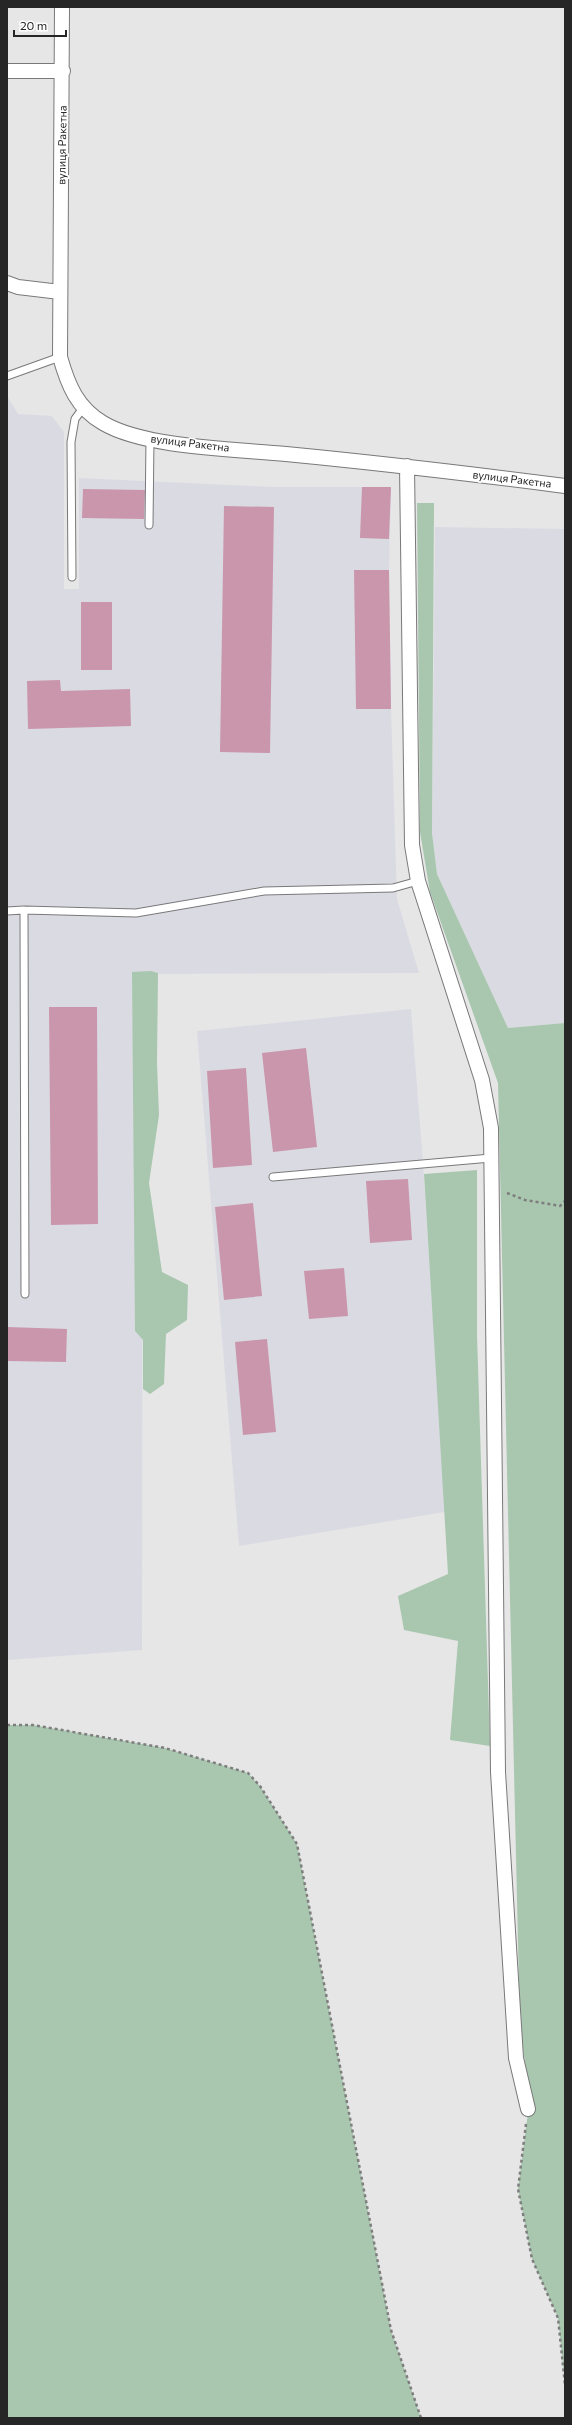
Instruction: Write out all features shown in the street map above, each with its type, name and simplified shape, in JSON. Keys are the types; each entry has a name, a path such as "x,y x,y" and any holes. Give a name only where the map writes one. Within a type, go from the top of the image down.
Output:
{"street":[{"name":"вулиця Ракетна","path":"62,7 63,71 60,357 67,384 83,408 105,424 150,439 407,466 565,486"},
{"path":"7,71 63,71"},
{"path":"7,283 18,287 60,292"},
{"path":"407,466 412,845 418,881 482,1080 490,1128 492,1188 498,1772 516,2058 528,2109"}],"lane":[{"path":"7,376 60,357"},
{"path":"72,577 71,442 75,419 83,408"},
{"path":"149,525 150,439"},
{"path":"7,911 24,910 136,913 264,891 393,888 418,881"},
{"path":"24,910 25,1294"},
{"path":"273,1176 491,1158"}],"path":[{"path":"492,1188 525,1200 560,1206 565,1202"},
{"path":"7,1725 33,1725 165,1748 248,1773 260,1786 297,1844 391,2330 421,2418"},
{"path":"528,2109 518,2189 532,2259 558,2318 565,2386"}],"shaded area":[{"path":"7,396 18,414 52,416 64,432 64,589 79,589 79,478 273,487 391,487 389,570 391,709 397,899 419,973 143,974 142,1650 7,1660"},
{"path":"435,527 565,529 565,1023 508,1028 437,874 432,833"},
{"path":"411,1009 423,1163 445,1512 239,1546 197,1031"}],"green space":[{"path":"417,503 434,503 432,833 437,874 508,1028 565,1023 565,2385 558,2318 532,2259 518,2189 530,2097 520,2028 498,1083 430,892 420,832"},
{"path":"151,971 158,973 157,1063 159,1115 149,1183 162,1272 188,1285 187,1320 166,1334 164,1384 150,1394 143,1389 143,1340 135,1331 132,972"},
{"path":"477,1170 477,1335 490,1746 450,1740 458,1641 404,1630 398,1596 448,1574 424,1174"},
{"path":"7,1725 33,1725 165,1748 248,1773 260,1786 297,1844 391,2330 421,2418 7,2418"}],"building":[{"path":"362,487 391,487 389,539 360,538"},
{"path":"83,489 145,490 144,519 82,518"},
{"path":"224,506 274,507 270,753 220,752"},
{"path":"354,570 389,570 391,709 356,709"},
{"path":"81,602 112,602 112,670 81,670"},
{"path":"60,680 61,691 130,689 131,726 28,729 27,681"},
{"path":"49,1007 97,1007 98,1224 51,1225"},
{"path":"306,1048 317,1147 273,1152 262,1053"},
{"path":"246,1068 252,1165 213,1168 207,1071"},
{"path":"408,1179 412,1240 370,1243 366,1181"},
{"path":"253,1203 262,1296 224,1300 215,1207"},
{"path":"344,1268 348,1316 309,1319 304,1271"},
{"path":"7,1327 67,1329 66,1362 7,1361"},
{"path":"267,1339 276,1432 243,1435 235,1342"}]}
